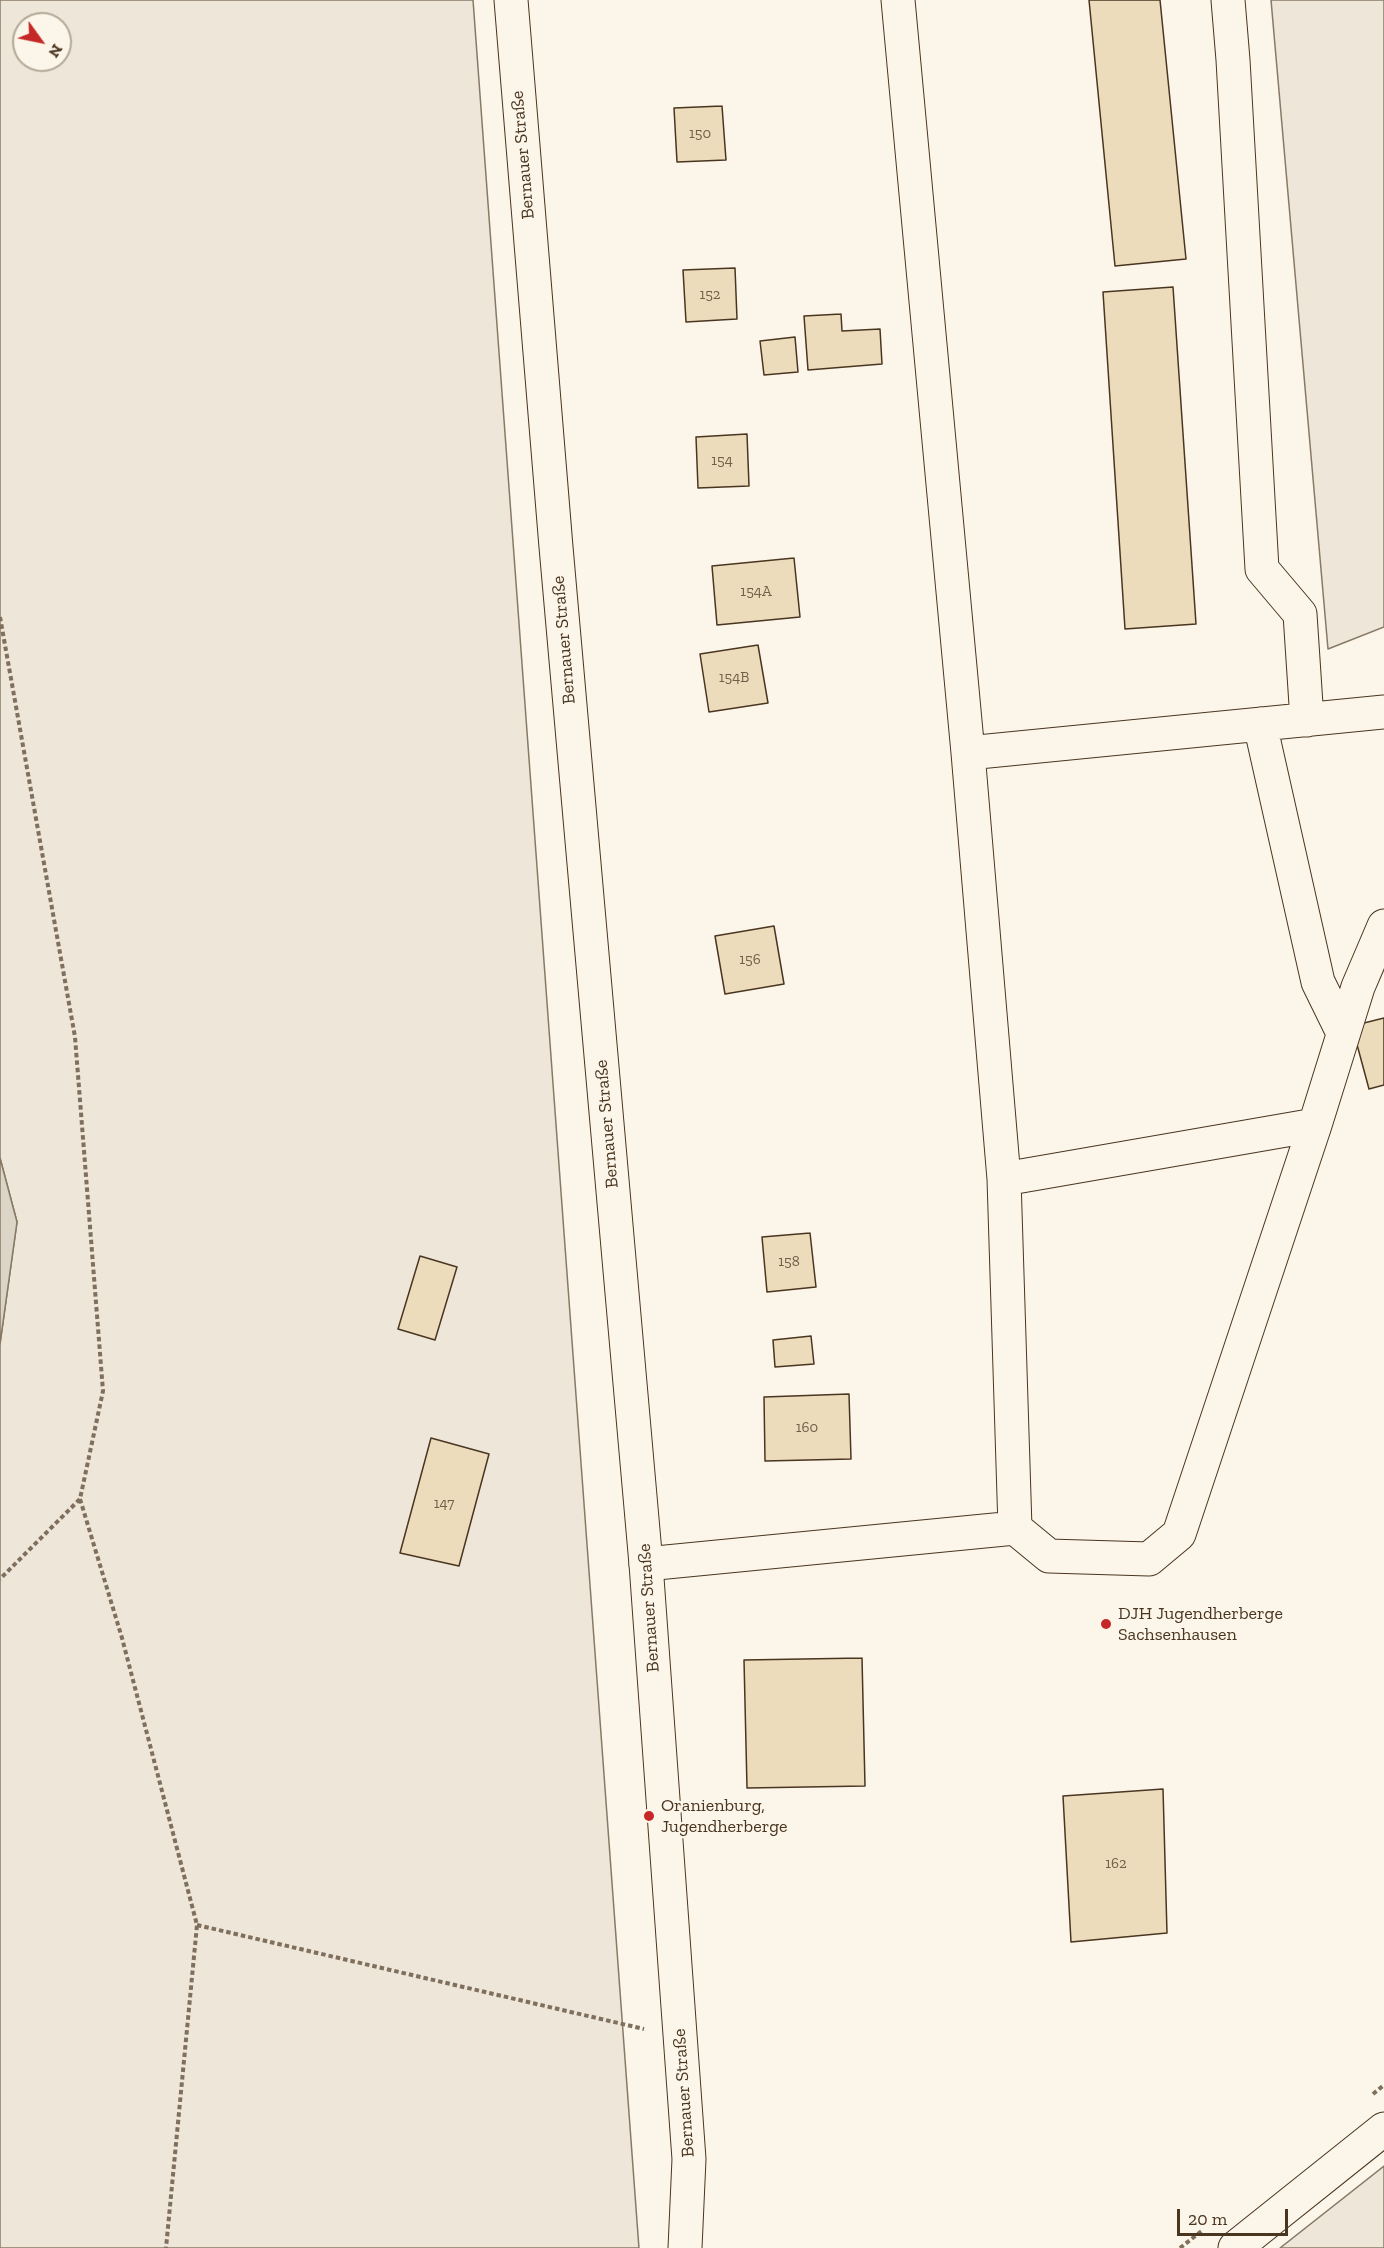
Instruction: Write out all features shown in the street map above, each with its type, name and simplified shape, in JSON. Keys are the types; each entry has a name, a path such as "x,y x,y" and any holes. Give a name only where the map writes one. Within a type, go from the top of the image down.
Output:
{"main road":[{"name":"Bernauer Straße","path":"511,0 556,547 646,1564 689,2159 685,2248"},
{"path":"898,0 968,753 1004,1179 1015,1528"},
{"path":"1228,0 1262,569 1300,614 1307,720"},
{"path":"968,753 1384,712"},
{"path":"1260,724 1318,982 1343,1033"},
{"path":"646,1564 1015,1528 1048,1556 1149,1559 1179,1534 1315,1125 1343,1033 1371,984 1384,926"},
{"path":"1004,1179 1315,1125"},
{"path":"1235,2248 1384,2129"}],"path":[{"path":"0,618 75,1037 103,1391 80,1499 122,1638 197,1925 166,2248"},
{"path":"0,1579 80,1499"},
{"path":"197,1925 680,2038"}],"shaded area":[{"path":"0,0 473,0 639,2248 0,2248 0,1344 17,1222 0,1158"},
{"path":"1271,0 1384,0 1384,627 1328,649"},
{"path":"0,1158 17,1222 0,1344"},
{"path":"1384,2166 1384,2248 1280,2248"}],"building":[{"path":"1089,0 1160,0 1186,259 1115,266"},
{"path":"722,106 726,160 677,162 674,108"},
{"path":"735,268 737,319 686,322 683,270"},
{"path":"1173,287 1196,624 1125,629 1103,292"},
{"path":"841,314 842,331 880,329 882,364 808,370 804,316"},
{"path":"795,337 798,372 764,375 760,341"},
{"path":"747,434 749,486 698,488 696,437"},
{"path":"794,558 800,617 717,625 712,566"},
{"path":"758,645 768,703 709,712 700,654"},
{"path":"774,926 784,984 725,994 715,936"},
{"path":"1384,1018 1384,1085 1369,1089 1352,1026"},
{"path":"810,1233 816,1287 767,1292 762,1237"},
{"path":"420,1256 457,1267 435,1340 398,1329"},
{"path":"811,1336 814,1364 775,1367 773,1340"},
{"path":"849,1394 851,1459 765,1461 764,1397"},
{"path":"431,1438 489,1454 459,1566 400,1553"},
{"path":"862,1658 865,1786 747,1788 744,1660"},
{"path":"1163,1789 1167,1933 1071,1942 1063,1796"}],"place":[{"name":"DJH Jugendherberge Sachsenhausen","path":"1106,1624"},
{"name":"Oranienburg, Jugendherberge","path":"649,1816"}]}
